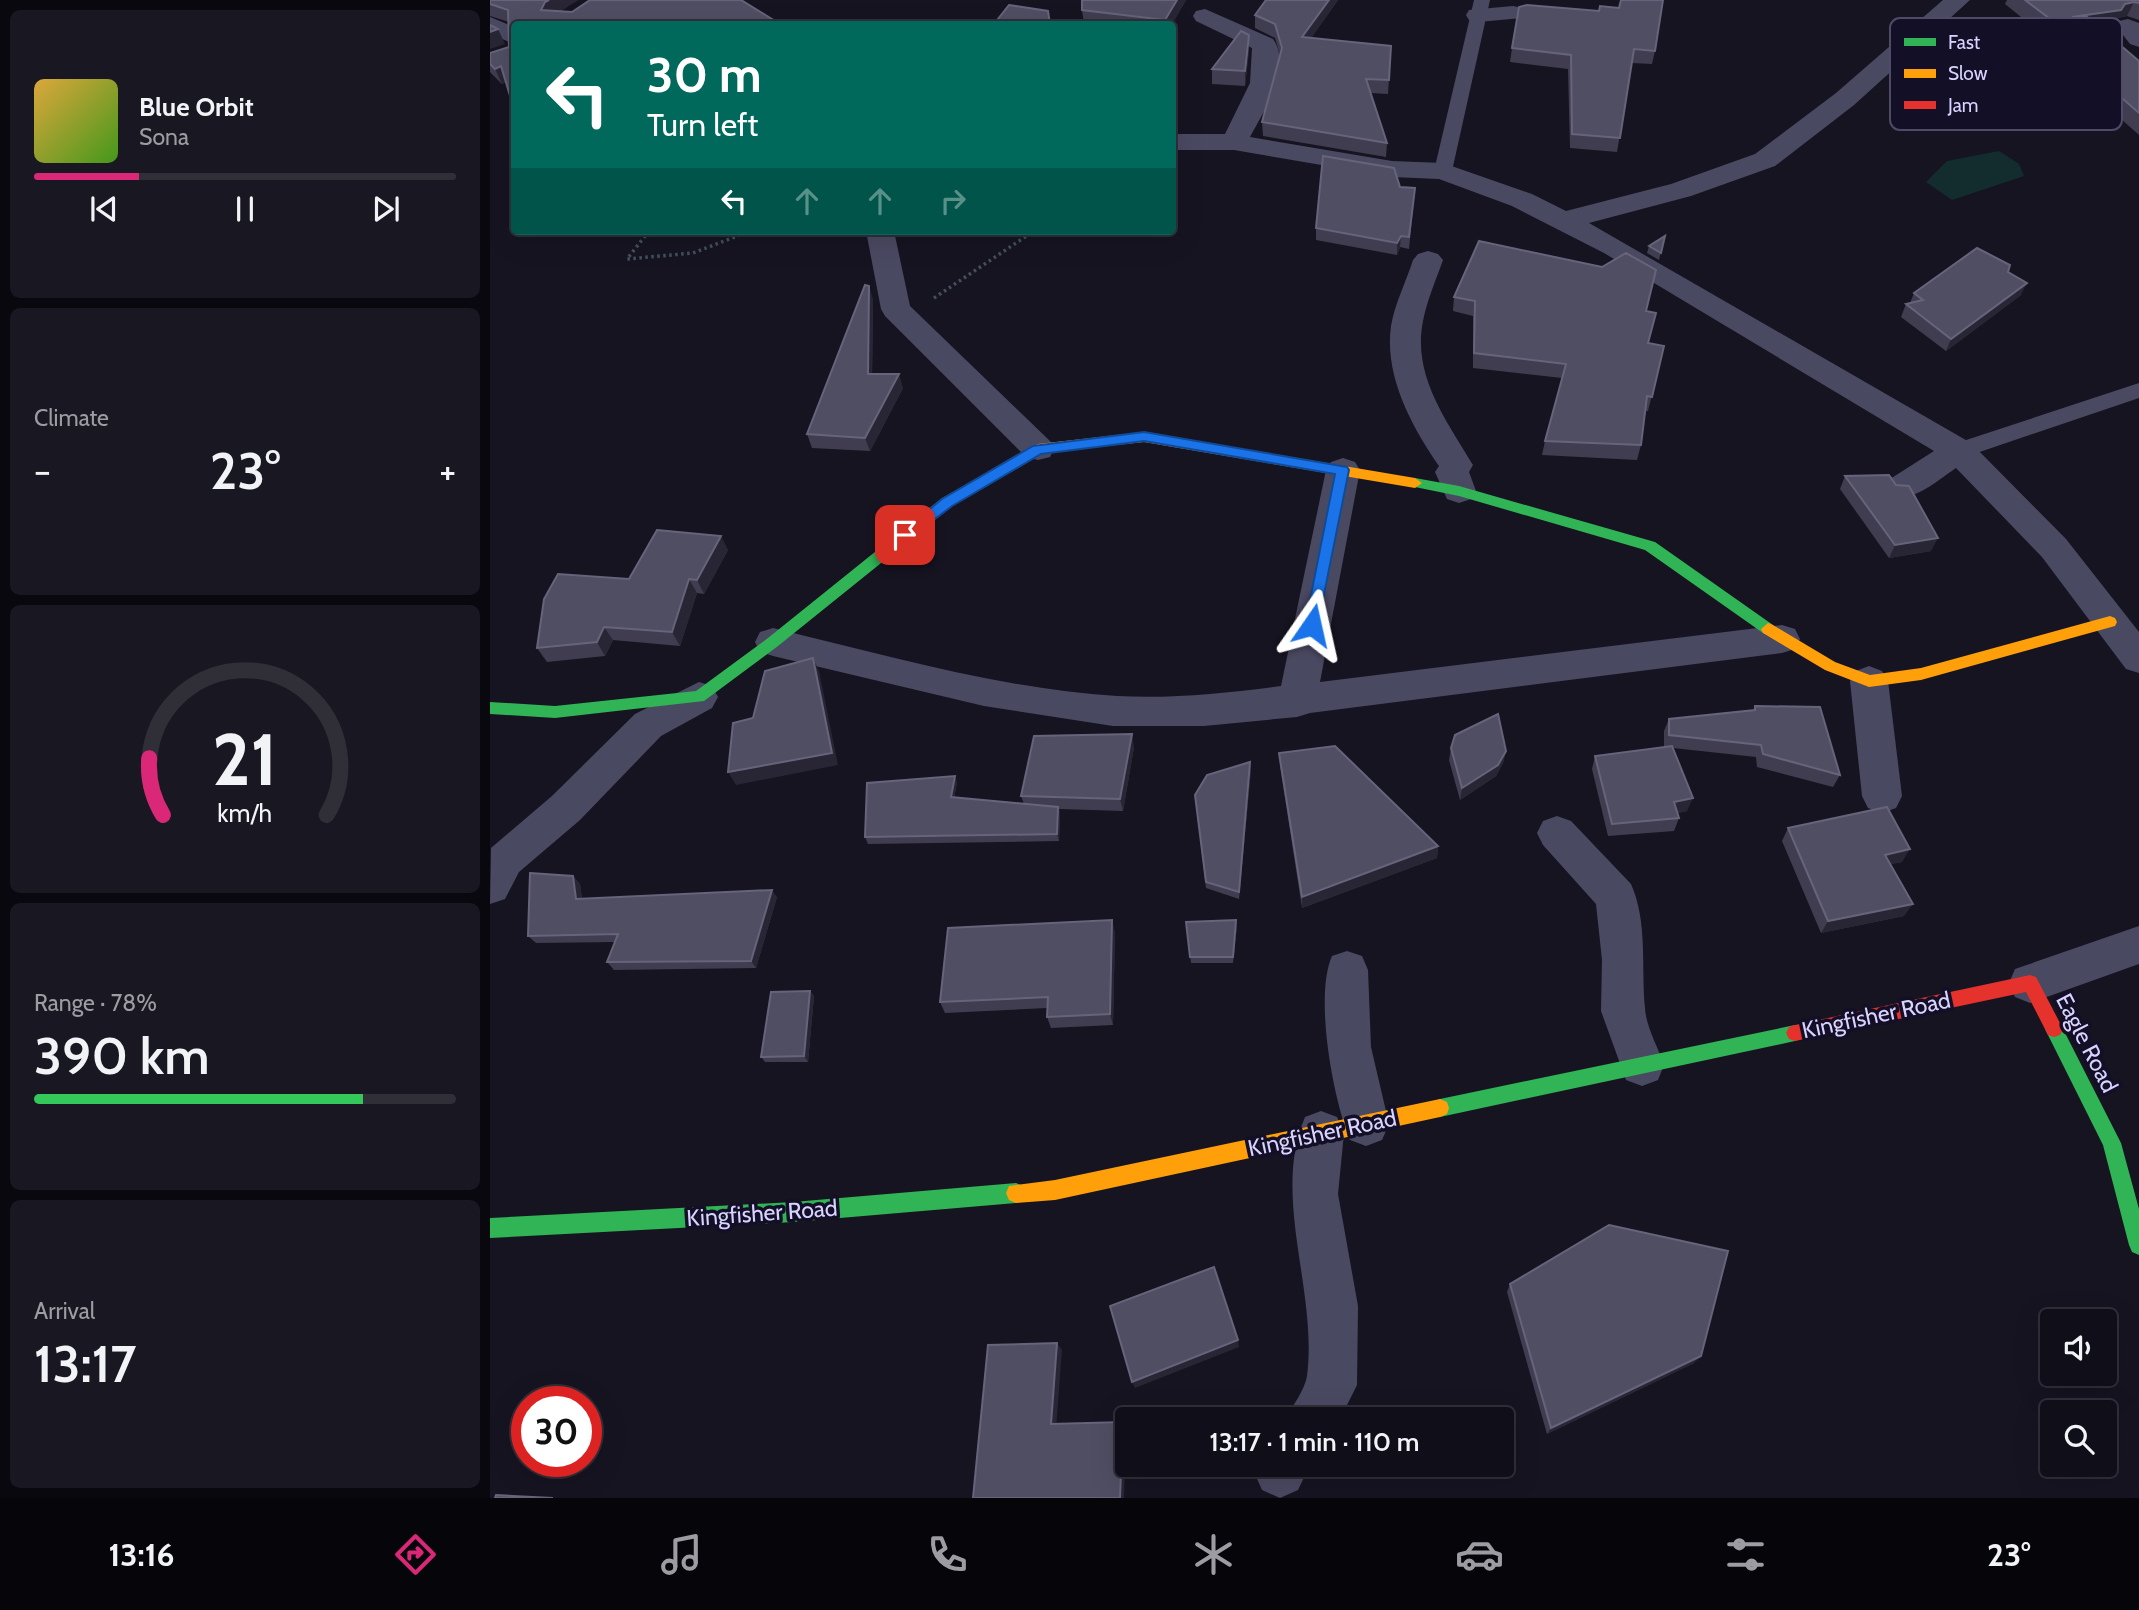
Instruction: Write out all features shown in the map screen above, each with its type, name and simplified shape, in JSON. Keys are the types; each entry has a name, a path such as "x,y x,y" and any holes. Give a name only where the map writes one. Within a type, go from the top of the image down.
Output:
{"street":[{"path":"1937,18 1958,0"},
{"path":"1480,8 1513,13"},
{"path":"1205,16 1264,44 1268,62 1263,88 1234,142"},
{"path":"490,24 510,48"},
{"path":"1563,221 1681,190 1765,160 1845,99 1890,60"},
{"path":"1176,142 1234,142 1392,169 1443,171 1522,200 1614,247 1959,452 2054,548 2139,659"},
{"path":"881,235 897,309 1038,449"},
{"path":"1428,260 1406,327 1406,355 1414,385 1439,443 1456,465 1452,472 1459,491"},
{"path":"490,886 505,860 566,808 648,725 699,697 774,642 947,502 1038,449 1144,437 1459,491 1650,546 1782,639 1830,666 1869,681 1920,674 2110,622"},
{"path":"1902,487 1959,452"},
{"path":"1297,702 1343,470"},
{"path":"774,642 922,678 1114,711 1204,711 1297,702 1782,639"},
{"path":"1869,681 1882,796"},
{"path":"490,708 555,712 699,697"},
{"path":"1557,833 1616,897 1623,960 1623,1011 1642,1065"},
{"name":"Kingfisher Road","path":"490,1228 793,1212 1055,1190 2030,983 2139,945"},
{"path":"1318,1407 1332,1385 1333,1306 1315,1194 1343,1128 1349,1047 1347,970"},
{"name":"Eagle Road","path":"2030,983 2112,1143 2139,1245"}],"lane":[{"path":"1443,171 1480,8"},
{"path":"1959,452 2139,390"}],"path":[{"path":"646,235 627,260 693,253 740,235"},
{"path":"897,309 940,297 976,268 1028,235"}],"green space":[{"path":"1999,151 2019,164 2024,176 1952,200 1926,182 1947,161"}],"building":[{"path":"490,0 549,0 541,10 572,12 590,0 741,0 772,19 511,21 511,99 501,66 495,69 490,64 490,53 509,47 508,10 490,4"},
{"path":"1082,0 1177,0 1165,20 1082,10"},
{"path":"1266,0 1329,0 1302,37 1391,46 1389,80 1366,79 1387,143 1262,122 1282,48 1275,24 1255,15"},
{"path":"1621,0 1663,0 1655,51 1634,49 1620,138 1572,134 1571,55 1512,48 1519,7 1527,5 1599,11 1600,6 1619,8"},
{"path":"2025,0 2139,0 2139,3 2125,4 2121,10 2072,17 2088,18 2049,18"},
{"path":"1009,5 1048,11 1050,21 996,21"},
{"path":"1241,31 1249,35 1245,71 1212,69"},
{"path":"2122,47 2139,61 2139,113 2122,98"},
{"path":"1323,156 1394,168 1400,187 1415,188 1409,237 1401,236 1397,243 1316,228"},
{"path":"1665,236 1661,253 1649,246"},
{"path":"1479,241 1602,267 1626,253 1656,270 1646,311 1656,313 1648,343 1664,346 1652,397 1647,396 1641,445 1545,441 1566,364 1474,353 1475,301 1454,297"},
{"path":"1977,248 2010,265 2008,272 2027,283 1951,339 1906,304 1923,300 1914,293"},
{"path":"865,285 869,286 868,374 899,374 865,438 807,434"},
{"path":"1889,475 1896,485 1909,486 1938,538 1895,545 1845,476"},
{"path":"657,530 721,536 697,580 689,579 672,632 604,627 597,642 537,648 544,599 558,574 629,579"},
{"path":"813,658 832,753 728,772 733,723 753,718 765,671"},
{"path":"1755,706 1820,707 1840,775 1763,754 1761,745 1669,735 1669,719 1755,710"},
{"path":"1498,714 1506,751 1498,765 1462,788 1451,748 1455,735"},
{"path":"1132,734 1120,799 1021,796 1034,736"},
{"path":"1335,746 1438,846 1302,897 1279,753"},
{"path":"1672,746 1693,798 1674,802 1679,818 1612,824 1595,756"},
{"path":"1250,762 1239,892 1206,882 1195,795 1207,775"},
{"path":"955,776 951,797 1058,807 1057,834 865,837 867,783"},
{"path":"1887,807 1910,849 1885,855 1913,904 1828,921 1788,828"},
{"path":"530,873 573,876 576,899 772,890 751,961 607,962 618,934 528,936"},
{"path":"1112,920 1110,1014 1047,1017 1048,997 940,1002 948,928"},
{"path":"1236,920 1233,957 1190,957 1186,922"},
{"path":"810,991 804,1056 761,1057 771,992"},
{"path":"1609,1225 1728,1251 1701,1356 1551,1428 1510,1284"},
{"path":"1214,1267 1238,1340 1132,1382 1110,1306"},
{"path":"1057,1343 1051,1424 1115,1422 1115,1477 1121,1477 1120,1498 973,1498 988,1345"},
{"path":"496,1495 553,1498 495,1498"}],"traffic: fast":[{"path":"490,708 555,712 699,697 773,642 947,502 993,475"},
{"path":"1415,483 1459,491 1650,546 1768,629"},
{"path":"2054,1029 2112,1143 2139,1245"},
{"path":"1440,1108 1795,1033"},
{"path":"490,1228 793,1212 1016,1193"}],"traffic: slow":[{"path":"993,475 1038,449 1144,437 1415,483"},
{"path":"1768,629 1830,666 1869,681 1921,674 2110,622"},
{"path":"1016,1193 1055,1190 1440,1108"}],"traffic: jam":[{"path":"1795,1033 2030,983 2054,1029"}],"route":[{"path":"905,535 947,502 1038,449 1144,437 1343,470 1312,625"}]}
